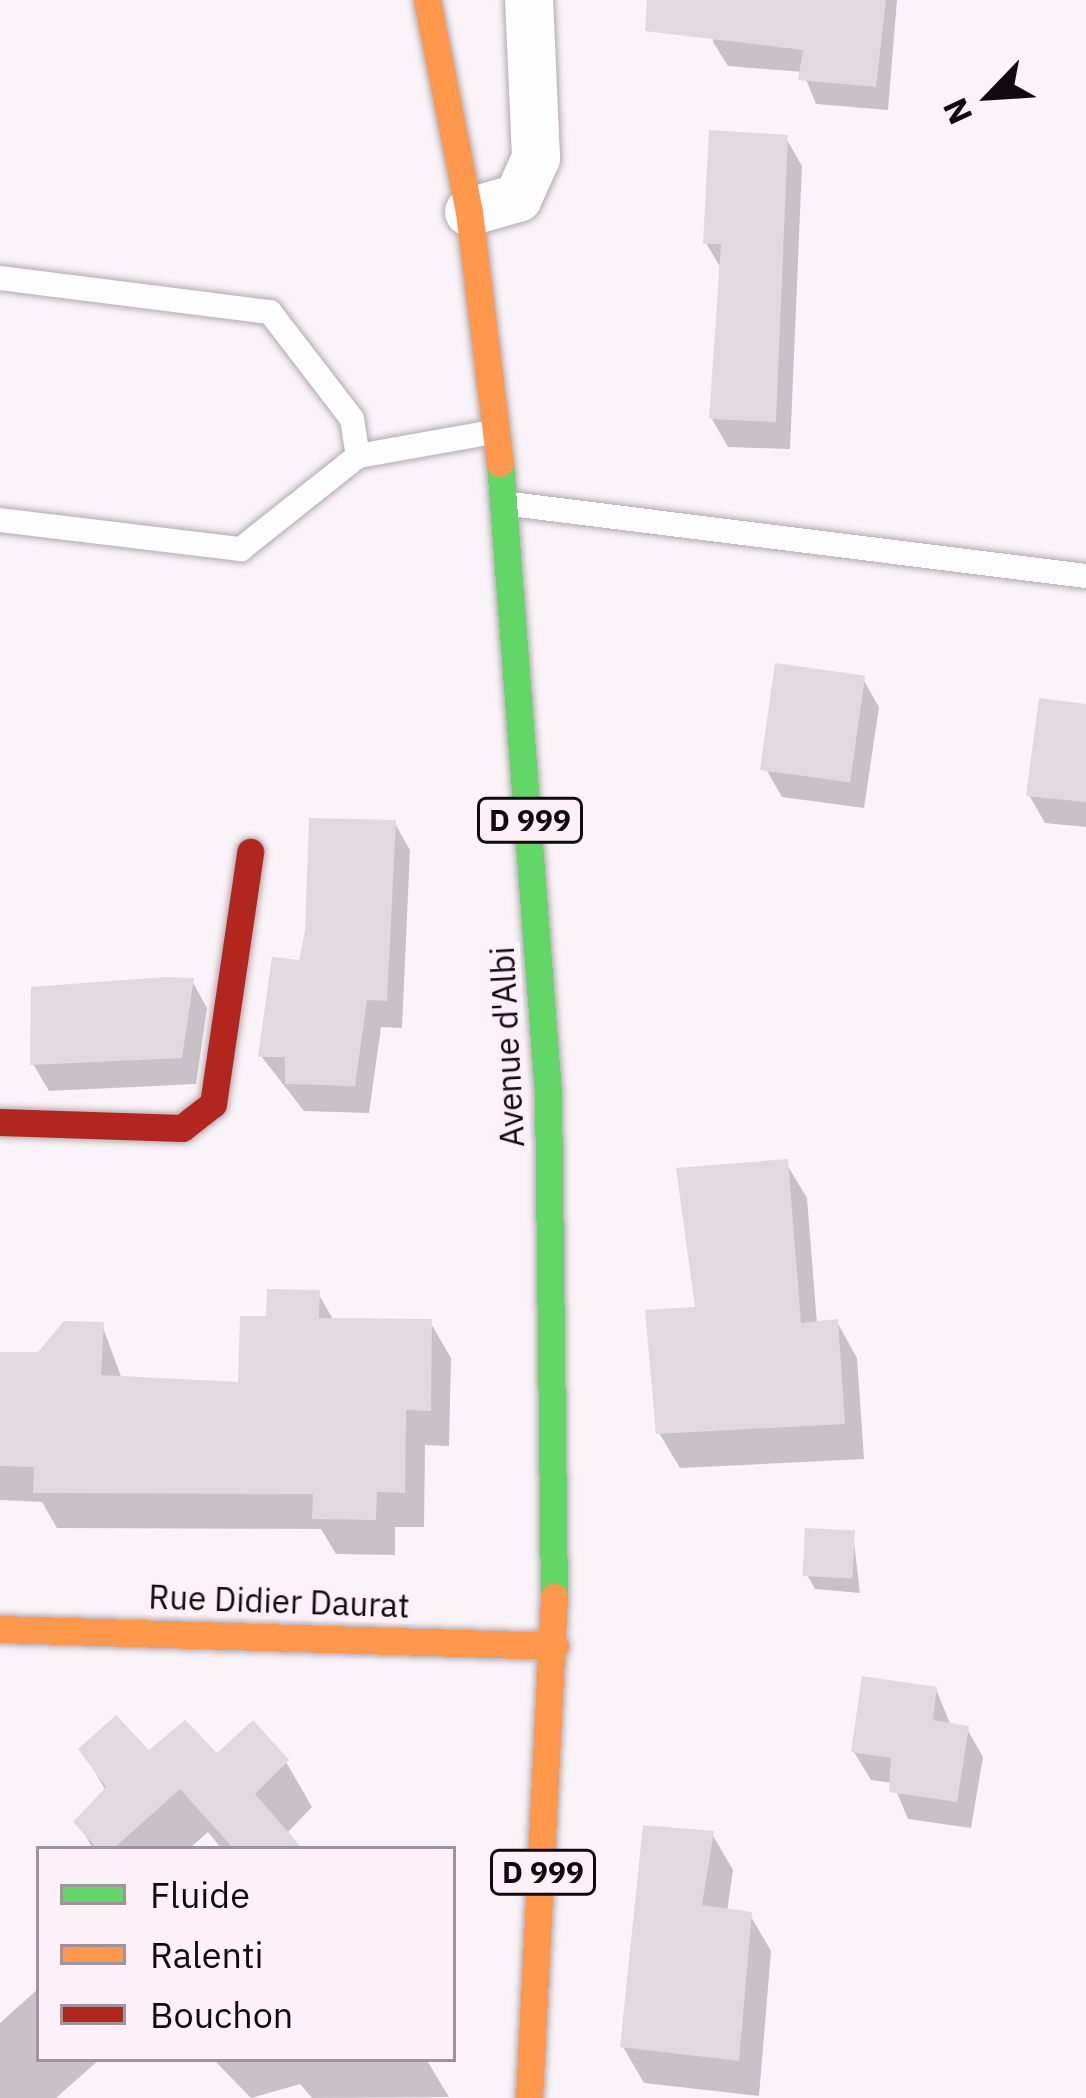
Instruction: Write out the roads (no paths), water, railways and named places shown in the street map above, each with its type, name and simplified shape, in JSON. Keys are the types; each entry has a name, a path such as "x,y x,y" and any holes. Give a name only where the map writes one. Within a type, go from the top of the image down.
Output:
{"main road":[{"name":"Avenue d'Albi","path":"427,0 469,212 505,503 548,1092 555,1646 529,2098"},
{"path":"0,1122 182,1128 213,1105 250,852"},
{"name":"Rue Didier Daurat","path":"0,1629 555,1646"}],"street":[{"path":"469,212 518,198 536,158 530,0"}],"lane":[{"path":"0,278 270,312 352,419 358,456"},
{"path":"0,520 241,549 358,456 495,432"},
{"path":"505,503 1086,576"}]}
